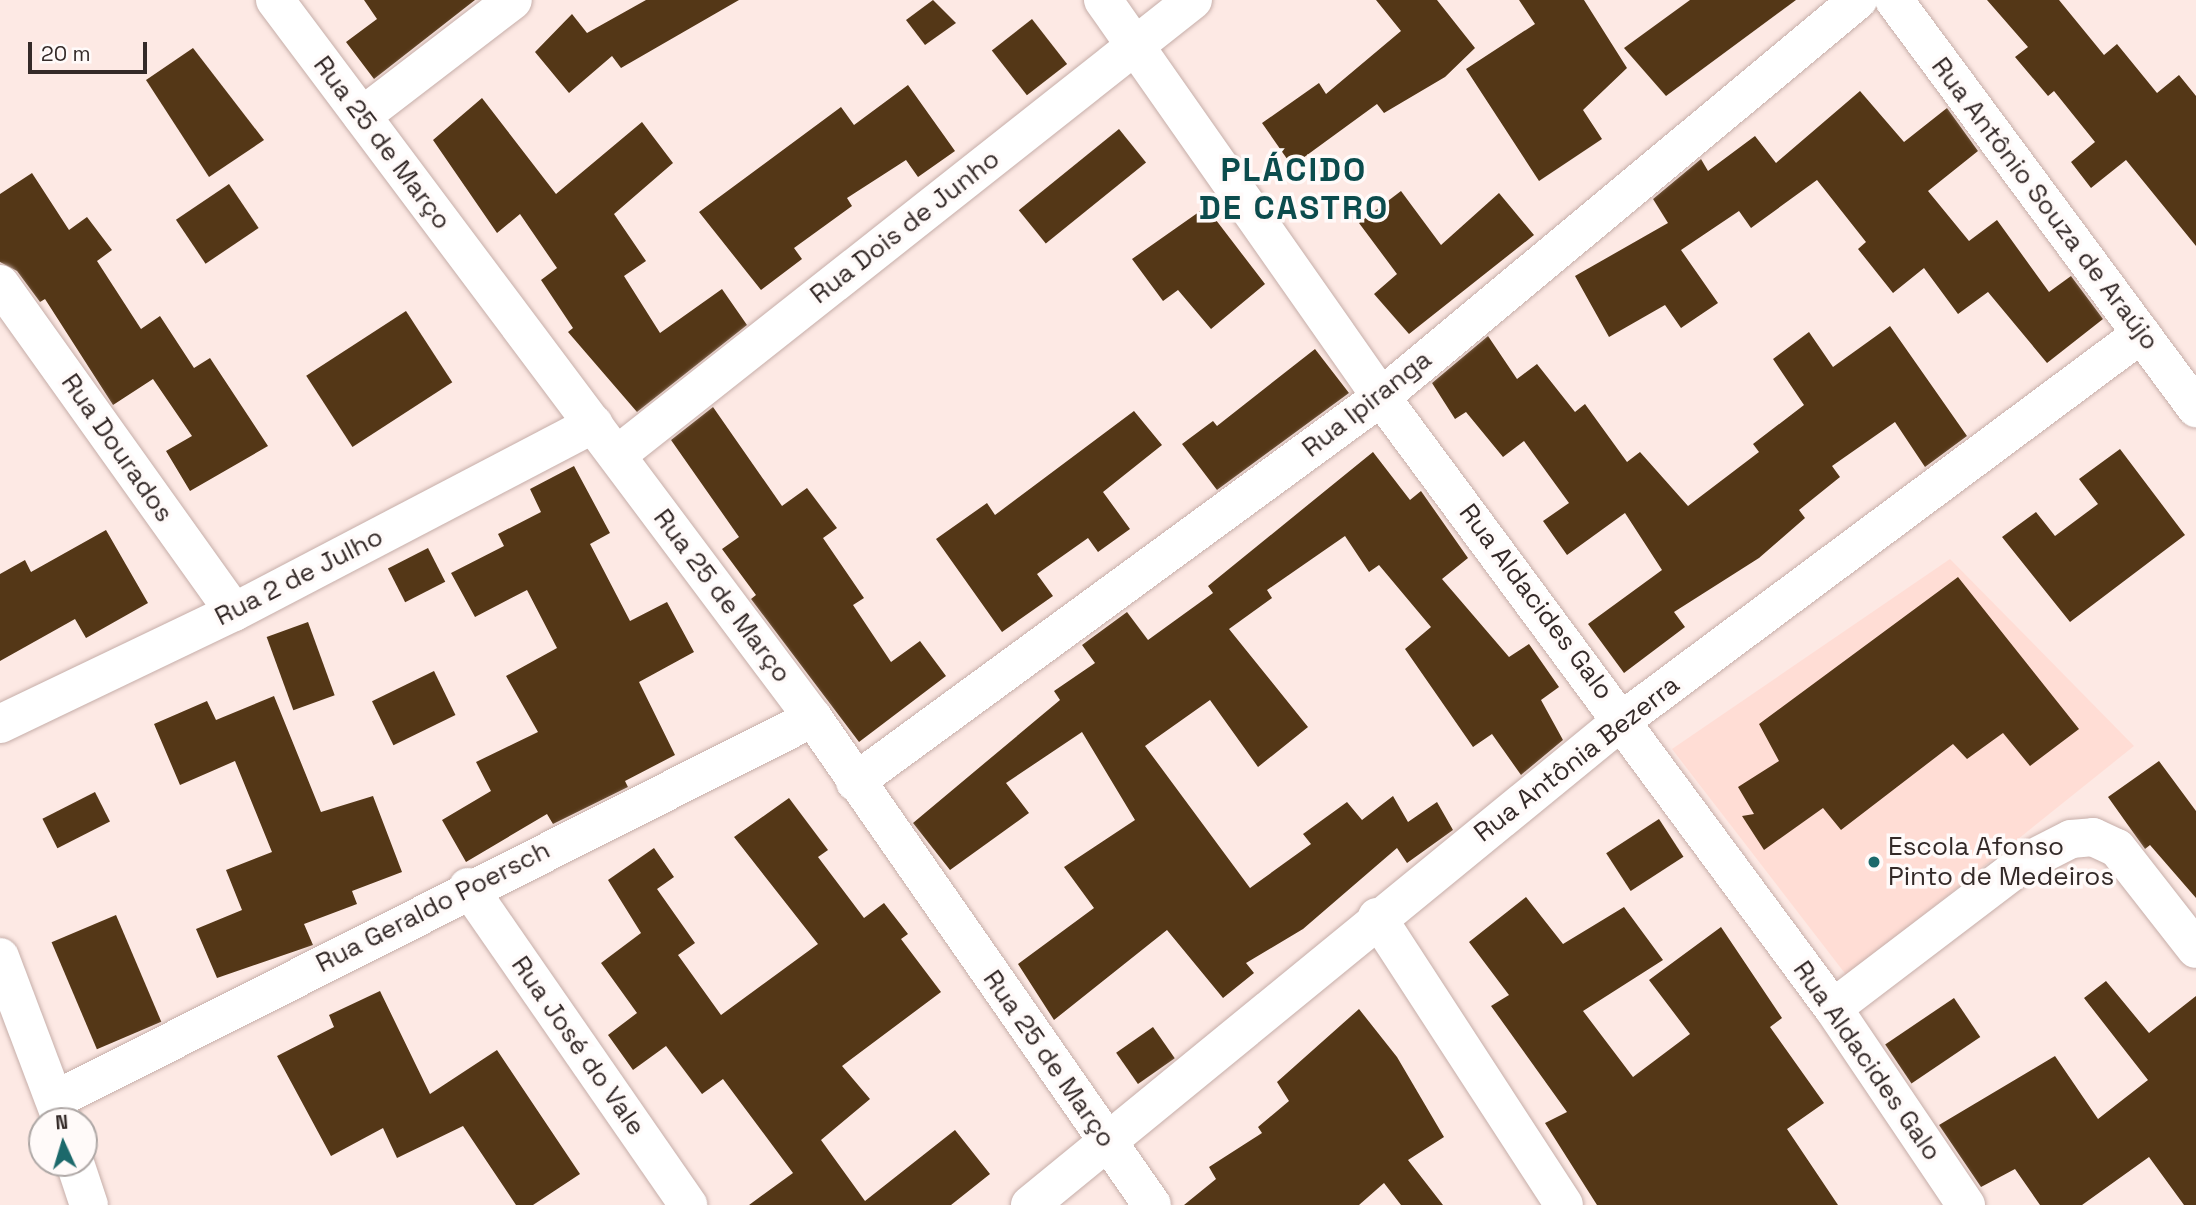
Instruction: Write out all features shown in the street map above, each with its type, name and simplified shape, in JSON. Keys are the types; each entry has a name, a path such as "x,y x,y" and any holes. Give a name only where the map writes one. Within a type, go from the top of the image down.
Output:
{"street":[{"name":"Rua 25 de Março","path":"275,0 813,718 1152,1205"},
{"path":"362,116 513,0"},
{"name":"Rua Aldacides Galo","path":"1103,0 1137,44 1381,397 1624,719 1833,1008 1966,1205"},
{"name":"Rua Dois de Junho","path":"617,455 1193,0"},
{"name":"Rua Ipiranga","path":"855,782 1381,397 1858,0"},
{"name":"Rua Antônio Souza de Araújo","path":"1894,0 2196,408"},
{"name":"Rua Dourados","path":"0,284 234,611"},
{"name":"Rua Antônia Bezerra","path":"1030,1205 1377,918 1624,719 2141,334"},
{"name":"Rua 2 de Julho","path":"0,724 234,611 594,424"},
{"name":"Rua Geraldo Poersch","path":"65,1107 468,887 813,718"},
{"path":"1833,1008 2022,864 2071,839 2093,837 2117,848 2196,948"},
{"name":"Rua José do Vale","path":"468,887 688,1205"},
{"path":"1377,918 1564,1205"},
{"path":"0,957 56,1107"},
{"path":"80,1177 89,1205"}],"shaded area":[{"name":"Escola Afonso Pinto de Medeiros","path":"1950,559 2134,746 1847,976 1672,749"}],"building":[{"path":"364,0 475,0 374,79 346,42 377,19"},
{"path":"646,0 739,0 621,68 612,56 569,93 535,52 572,14 587,33"},
{"path":"933,0 956,23 925,45 906,20"},
{"path":"1376,0 1437,0 1475,48 1445,77 1384,113 1377,104 1292,166 1262,123 1319,83 1326,94 1401,31"},
{"path":"1519,0 1584,0 1627,68 1583,110 1602,139 1539,181 1466,69 1535,24"},
{"path":"1690,0 1796,0 1666,96 1624,48"},
{"path":"1987,0 2059,0 2104,55 2117,44 2157,93 2179,75 2196,96 2196,246 2126,160 2091,188 2071,162 2095,142 2054,91 2048,96 2015,57 2028,47"},
{"path":"1032,19 1067,64 1027,95 992,50"},
{"path":"193,48 264,140 209,177 146,80"},
{"path":"908,85 955,151 918,177 906,160 847,198 852,206 794,248 802,259 761,290 699,212 841,107 854,125"},
{"path":"1860,91 1904,142 1947,108 1978,151 1928,191 1969,241 1997,220 2049,292 2071,276 2103,319 2047,363 1988,292 1958,314 1924,268 1893,293 1858,249 1866,242 1817,180 1751,228 1739,211 1681,250 1718,303 1681,328 1665,305 1609,337 1575,276 1668,223 1653,199 1701,159 1708,171 1755,136 1776,163"},
{"path":"482,98 556,194 642,122 673,163 614,214 646,261 624,276 660,333 722,289 747,325 637,412 568,332 573,328 541,280 557,268 520,214 497,233 433,140"},
{"path":"1119,129 1146,162 1046,244 1019,210"},
{"path":"32,173 69,230 87,217 112,250 97,261 141,329 160,316 194,368 210,358 268,446 190,491 166,451 192,436 153,379 113,405 45,299 40,302 17,271 0,262 0,194"},
{"path":"229,184 259,228 206,264 176,220"},
{"path":"1401,191 1441,245 1499,193 1534,235 1409,334 1374,294 1397,274 1359,223"},
{"path":"1206,207 1265,284 1211,329 1178,290 1163,301 1132,259"},
{"path":"406,311 452,382 352,447 306,376"},
{"path":"1890,326 1967,436 1925,467 1895,422 1832,466 1840,477 1799,510 1805,518 1759,558 1674,612 1685,627 1624,673 1588,624 1662,570 1625,513 1567,555 1543,521 1569,503 1524,441 1503,457 1466,412 1455,419 1432,383 1488,336 1517,379 1537,364 1575,412 1585,404 1627,462 1640,452 1688,506 1759,452 1753,444 1804,405 1773,359 1809,332 1833,367"},
{"path":"1315,349 1349,393 1217,490 1182,444 1213,421 1217,426"},
{"path":"713,407 782,506 807,488 837,528 823,538 864,598 853,605 891,662 920,641 946,676 859,742 751,599 756,595 722,549 739,537 671,440"},
{"path":"1134,411 1162,445 1103,492 1130,529 1098,552 1088,538 1037,574 1053,596 1002,632 936,539 987,503 995,515"},
{"path":"2120,449 2185,535 2070,622 2002,537 2036,512 2055,536 2098,504 2079,479"},
{"path":"1373,452 1410,500 1421,491 1468,558 1442,579 1509,657 1529,644 1559,687 1541,700 1563,740 1521,775 1492,734 1473,747 1405,649 1431,627 1379,565 1369,572 1345,536 1267,590 1272,598 1229,629 1308,727 1258,767 1210,700 1145,746 1250,888 1311,844 1303,834 1347,802 1362,820 1393,796 1408,822 1437,802 1453,830 1407,863 1397,848 1303,929 1246,963 1254,973 1223,998 1167,930 1054,1020 1018,964 1094,908 1064,867 1135,820 1082,732 1006,783 1029,813 950,870 913,823 1060,700 1054,691 1095,663 1082,645 1127,612 1148,640 1213,593 1208,586"},
{"path":"574,466 610,533 590,544 630,621 667,602 694,652 639,682 675,755 625,781 628,787 553,824 547,814 466,862 442,820 491,791 476,762 538,732 506,676 557,648 527,590 475,617 451,573 504,546 498,534 541,512 530,489"},
{"path":"106,530 148,603 86,638 75,619 0,661 0,574 25,560 31,572"},
{"path":"428,548 445,582 405,602 388,568"},
{"path":"1958,577 2079,729 2030,766 2003,733 1967,759 1953,744 1841,830 1823,808 1764,850 1742,816 1754,814 1738,787 1779,761 1759,724"},
{"path":"308,622 335,695 293,710 267,637"},
{"path":"434,671 455,715 393,745 372,701"},
{"path":"274,696 321,812 373,796 402,872 352,891 357,904 304,924 313,945 217,978 196,929 242,910 226,870 272,852 235,761 180,785 154,724 207,701 216,720"},
{"path":"2159,761 2196,811 2196,898 2150,845 2145,849 2108,797"},
{"path":"95,792 110,821 57,848 42,819"},
{"path":"789,798 828,850 818,857 864,918 884,903 908,934 901,939 941,992 842,1066 870,1099 821,1140 865,1201 955,1130 990,1174 951,1205 749,1205 793,1173 723,1079 702,1094 666,1046 633,1070 608,1035 637,1013 601,963 641,933 608,880 654,848 674,877 657,889 695,943 678,955 721,1015 818,944 734,837"},
{"path":"1659,819 1684,857 1631,891 1606,853"},
{"path":"1526,897 1563,944 1624,907 1663,960 1583,1011 1633,1077 1690,1034 1649,980 1721,927 1782,1018 1770,1027 1824,1103 1787,1129 1838,1205 1597,1205 1545,1123 1567,1112 1491,1006 1509,995 1469,942"},
{"path":"116,915 161,1022 97,1049 52,942"},
{"path":"2106,981 2149,1033 2196,996 2196,1205 2184,1205 2149,1157 2082,1205 2040,1205 2015,1169 1981,1187 1939,1125 2055,1056 2098,1119 2148,1080 2084,998"},
{"path":"380,991 430,1094 497,1050 580,1174 533,1205 516,1205 463,1126 397,1158 383,1128 331,1156 277,1056 334,1027 329,1015"},
{"path":"1954,998 1980,1037 1911,1083 1885,1044"},
{"path":"1359,1009 1397,1057 1444,1137 1408,1160 1443,1205 1401,1205 1384,1183 1359,1205 1184,1205 1216,1179 1209,1167 1262,1133 1258,1127 1289,1101 1277,1082"},
{"path":"1153,1027 1175,1058 1138,1084 1116,1053"}],"place":[{"name":"Escola Afonso Pinto de Medeiros","path":"1874,862"}],"district":[{"name":"PLÁCIDO DE CASTRO","path":"1294,190"}]}
